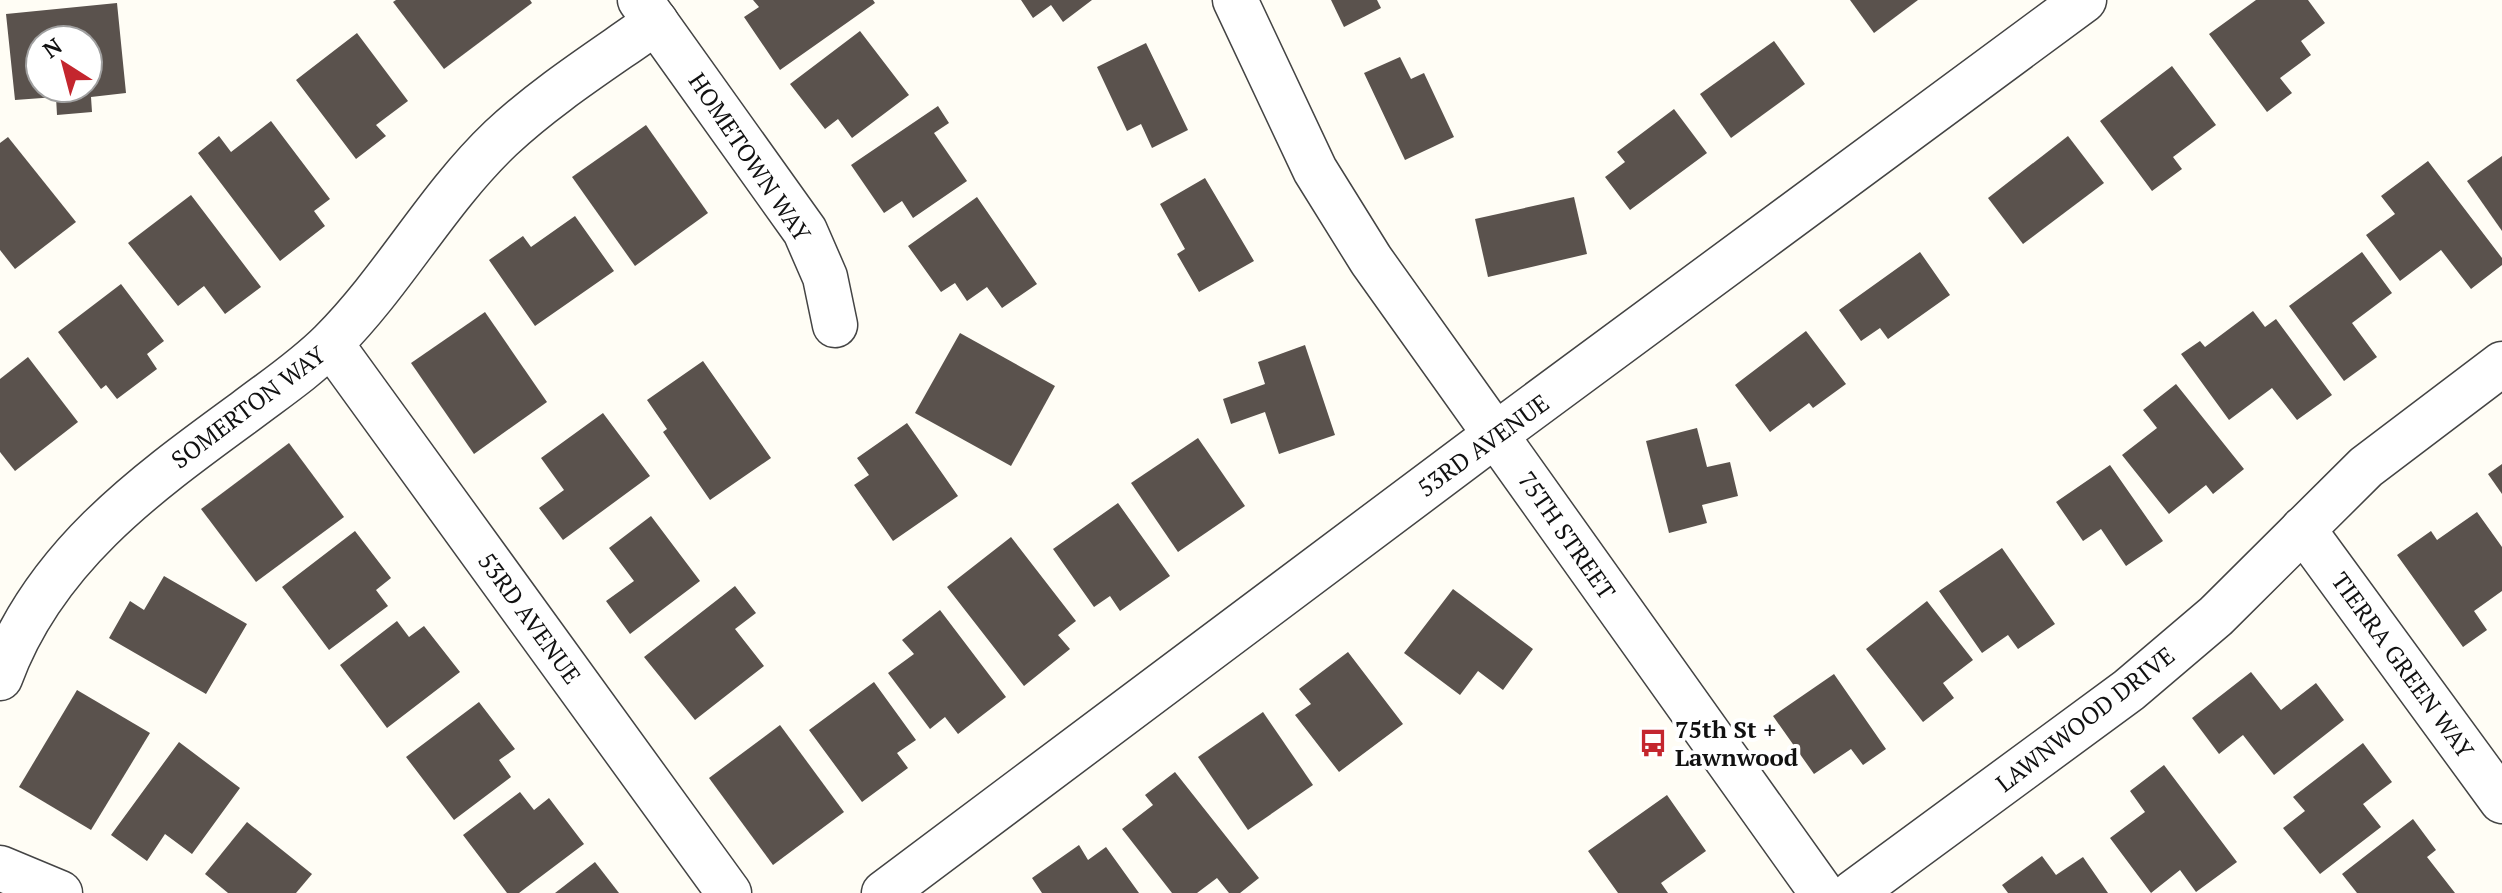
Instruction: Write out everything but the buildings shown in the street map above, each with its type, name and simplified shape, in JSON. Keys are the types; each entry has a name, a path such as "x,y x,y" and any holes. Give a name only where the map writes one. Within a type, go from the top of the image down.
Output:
{"street":[{"name":"75TH STREET","path":"1235,0 1315,170 1371,260 1822,893"},
{"name":"53RD AVENUE","path":"884,893 1495,435 2084,0"},
{"name":"HOMETOWN WAY","path":"648,11 805,231 825,277 835,325"},
{"name":"SOMERTON WAY","path":"0,678 31,613 67,562 110,515 331,344 382,289 454,189 501,138 648,11"},
{"name":"53RD AVENUE","path":"331,344 729,893"},
{"name":"LAWNWOOD DRIVE","path":"1853,893 2129,690 2216,616 2366,467 2502,364"},
{"name":"TIERRA GREEN WAY","path":"2303,529 2502,801"},
{"path":"0,868 60,893"}],"place":[{"name":"75th St + Lawnwood","path":"1653,743"}]}
